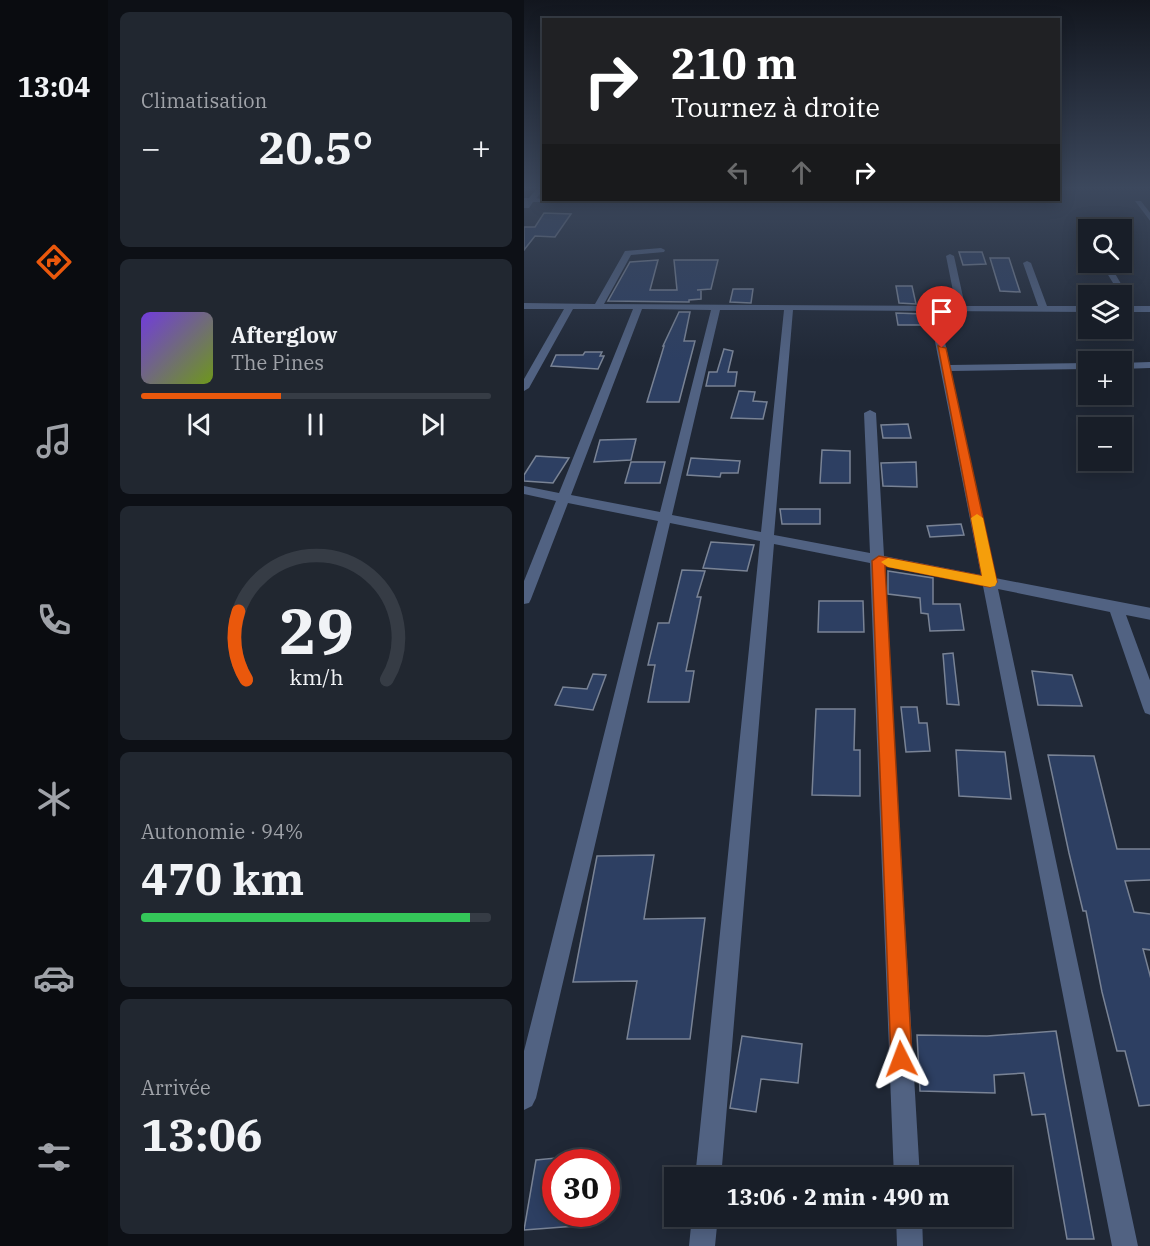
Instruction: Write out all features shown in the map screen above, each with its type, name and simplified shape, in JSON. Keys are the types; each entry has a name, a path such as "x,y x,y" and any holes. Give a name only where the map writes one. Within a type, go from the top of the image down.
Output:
{"street":[{"path":"598,306 628,253 660,250"},
{"path":"950,256 961,308"},
{"path":"1027,263 1044,309"},
{"path":"524,306 1078,309"},
{"path":"524,388 569,306"},
{"path":"524,600 639,306"},
{"path":"524,1098 716,307"},
{"path":"709,1167 789,307"},
{"path":"933,308 1126,1246"},
{"path":"1132,309 1151,309"},
{"path":"1132,366 1151,365"},
{"path":"946,368 1078,366"},
{"path":"870,413 879,561 907,1167"},
{"path":"524,490 1151,614"},
{"path":"1116,607 1151,708"},
{"path":"702,1246 704,1227"},
{"path":"909,1227 910,1246"}],"building":[{"path":"959,252 982,252 986,264 963,265"},
{"path":"990,258 1009,258 1020,292 1000,291"},
{"path":"658,260 650,290 677,290 674,260 718,260 711,289 697,290 701,290 701,299 689,300 689,302 608,301 630,262"},
{"path":"896,286 912,286 916,304 899,303"},
{"path":"733,289 753,289 751,303 730,302"},
{"path":"679,312 690,312 684,341 695,341 679,402 647,402 663,346"},
{"path":"896,313 924,314 927,325 898,325"},
{"path":"724,349 733,351 728,372 737,372 735,386 706,386 709,372 717,372"},
{"path":"585,352 602,352 600,356 604,356 598,369 551,366 556,355 583,355"},
{"path":"739,391 755,392 753,401 767,402 763,419 731,418"},
{"path":"908,424 911,438 883,438 881,425"},
{"path":"636,439 631,460 594,462 600,440"},
{"path":"822,450 850,451 850,483 820,483"},
{"path":"536,456 569,458 553,483 524,481 524,475"},
{"path":"691,458 740,461 738,473 721,473 720,477 687,475"},
{"path":"631,462 665,462 660,483 625,483"},
{"path":"916,462 917,487 883,486 881,463"},
{"path":"780,509 820,509 820,524 782,524"},
{"path":"961,524 964,535 930,537 927,526"},
{"path":"711,542 754,545 747,571 703,568"},
{"path":"682,570 705,571 697,597 701,597 686,671 694,671 689,702 648,702 655,665 648,665 658,623 669,623"},
{"path":"888,571 933,578 933,604 960,604 964,630 930,631 928,614 921,613 920,598 888,594"},
{"path":"819,601 863,601 864,632 818,632"},
{"path":"953,653 959,705 947,704 943,654"},
{"path":"1032,671 1072,675 1082,706 1038,705"},
{"path":"593,674 606,675 593,710 555,705 563,687 587,689"},
{"path":"901,707 917,707 919,723 927,723 930,751 906,752"},
{"path":"816,709 855,709 854,750 860,750 860,796 812,795"},
{"path":"956,750 1005,752 1011,799 959,796"},
{"path":"1048,755 1094,756 1117,849 1151,849 1151,880 1125,881 1134,912 1151,914 1151,950 1143,949 1151,979 1151,1105 1139,1106 1125,1051 1117,1051"},
{"path":"654,855 644,919 705,918 690,1039 627,1039 637,981 573,982 597,856"},
{"path":"1056,1031 1094,1239 1067,1239 1045,1114 1032,1115 1024,1073 994,1075 995,1093 920,1091 917,1035 987,1036"},
{"path":"742,1036 802,1044 798,1083 761,1079 756,1112 730,1108"},
{"path":"542,1159 542,1227 563,1227 524,1230 536,1160"}],"slow traffic":[{"path":"888,562 990,582 977,518"}],"route":[{"path":"901,1059 879,561 990,582 942,348"}]}
